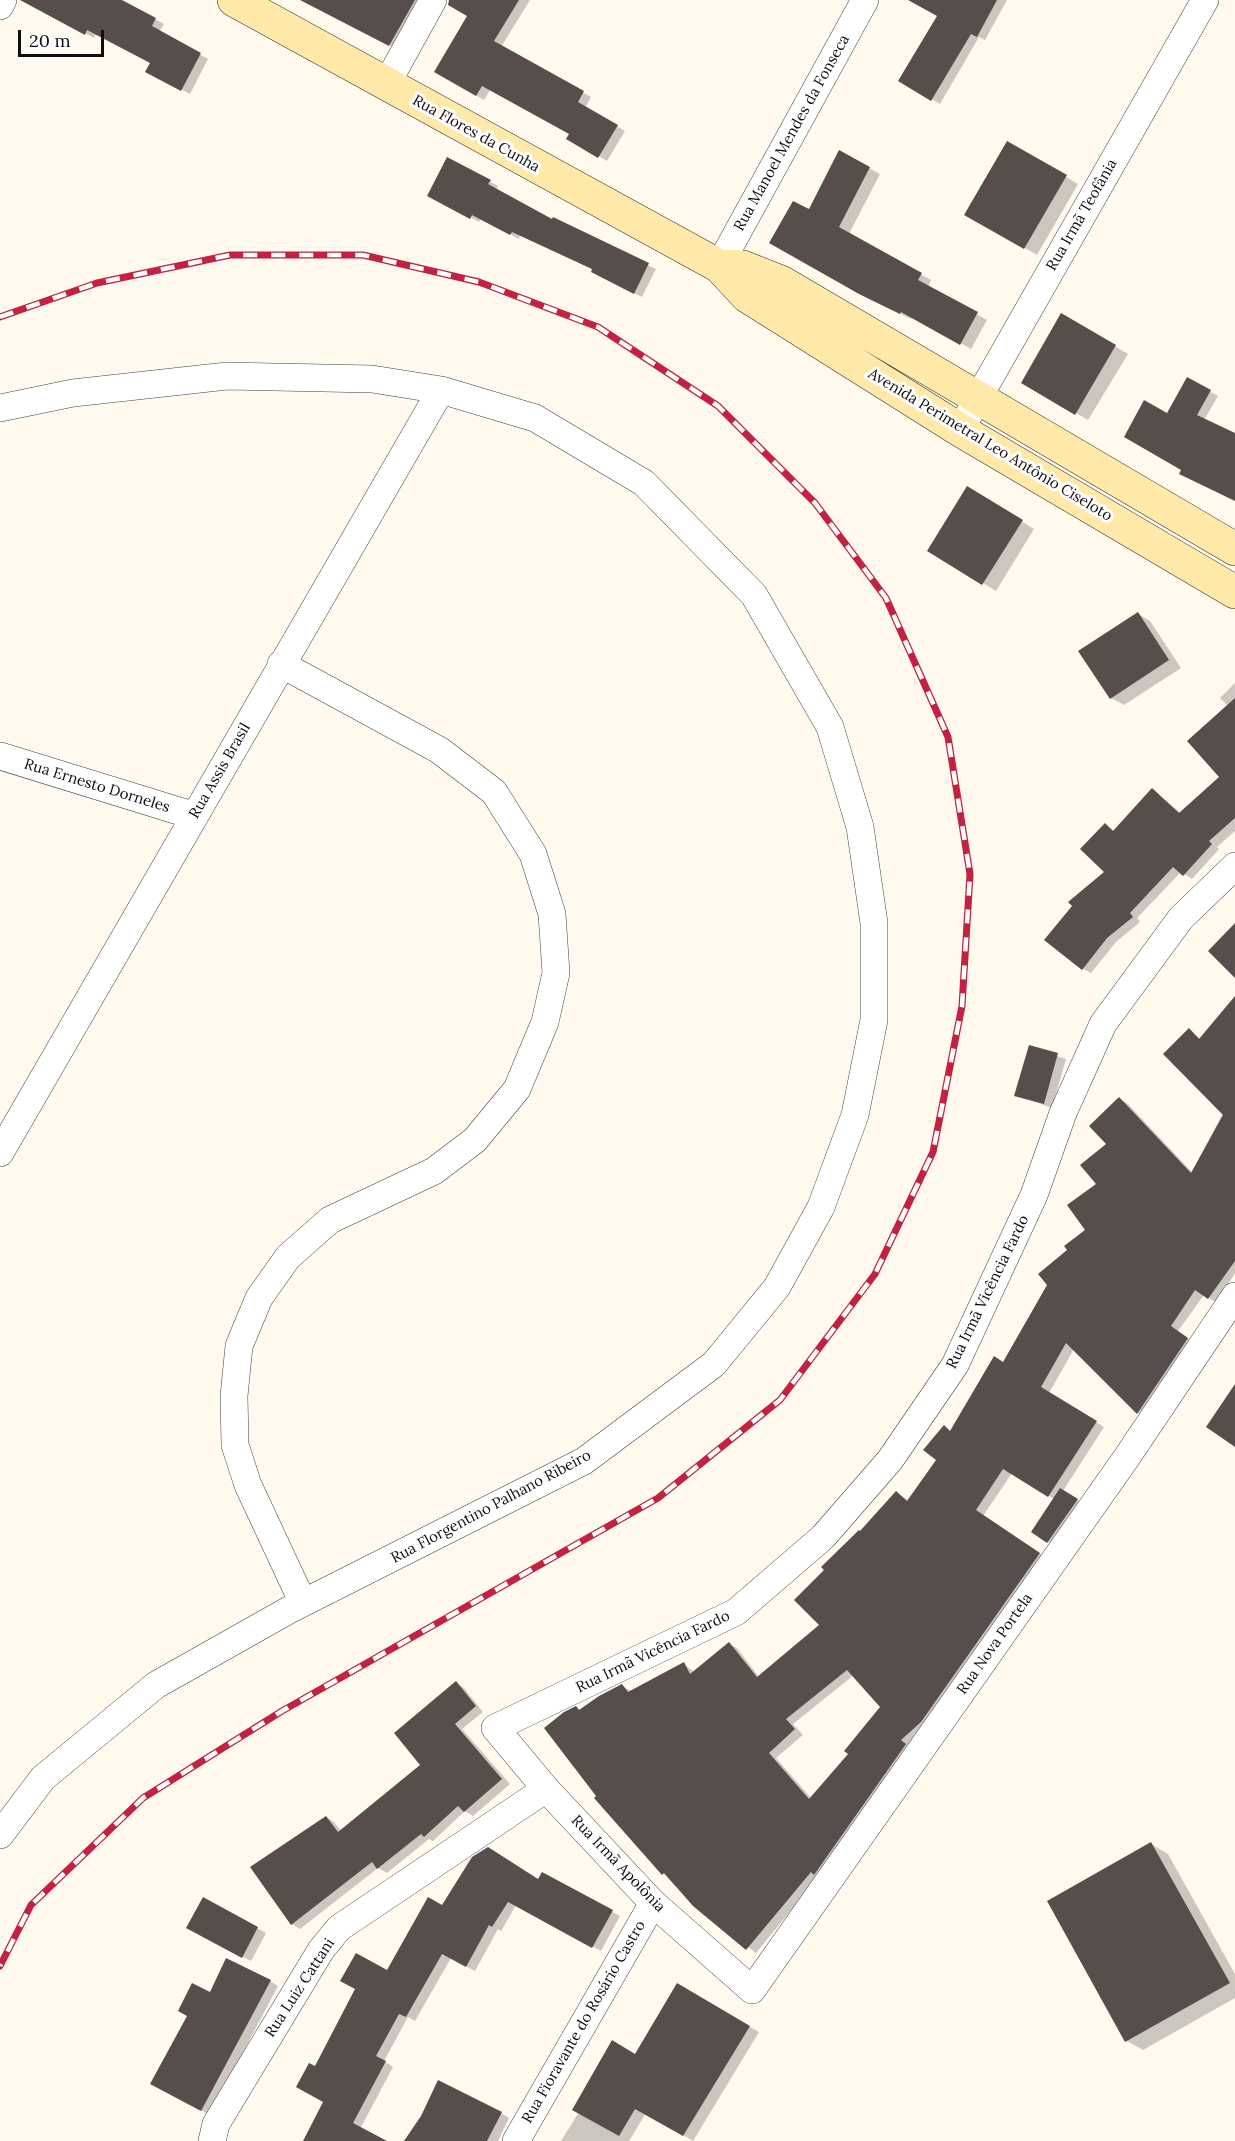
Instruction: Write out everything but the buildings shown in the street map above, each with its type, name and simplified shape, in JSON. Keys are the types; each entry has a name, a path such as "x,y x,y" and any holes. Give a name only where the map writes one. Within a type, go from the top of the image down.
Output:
{"street":[{"path":"0,6 3,0"},
{"name":"Rua Flores da Cunha","path":"234,0 719,266 743,267 753,284"},
{"path":"386,85 433,0"},
{"name":"Rua Manoel Mendes da Fonseca","path":"719,266 865,0"},
{"name":"Rua Irmã Teofânia","path":"960,430 1204,0"},
{"path":"753,284 781,282 1235,549"},
{"name":"Avenida Perimetral Leo Antônio Ciseloto","path":"753,284 960,430 1235,592"},
{"name":"Rua Florgentino Palhano Ribeiro","path":"0,408 73,393 227,376 372,379 441,390 535,418 644,483 754,595 830,727 860,827 874,923 874,1020 855,1115 821,1207 777,1287 714,1364 584,1461 303,1603 156,1685 43,1778 0,1835"},
{"name":"Rua Assis Brasil","path":"0,1153 441,390"},
{"path":"281,664 439,750 494,792 533,854 552,914 556,973 545,1022 517,1089 475,1140 434,1171 330,1220 288,1257 259,1298 239,1346 234,1396 235,1445 248,1485 303,1603"},
{"name":"Rua Ernesto Dorneles","path":"0,756 195,816"},
{"name":"Rua Irmã Vicência Fardo","path":"495,1728 736,1612 823,1537 890,1460 955,1365 1034,1196 1063,1113 1103,1024 1181,918 1235,866"},
{"name":"Rua Nova Portela","path":"752,1990 1127,1457 1235,1296"},
{"name":"Rua Irmã Apolônia","path":"495,1728 546,1789 653,1903 752,1990"},
{"name":"Rua Luiz Cattani","path":"212,2141 216,2124 321,1950 339,1928 546,1789"},
{"name":"Rua Fioravante do Rosário Castro","path":"516,2141 653,1903"}],"railway":[{"path":"0,317 97,283 230,255 363,255 479,282 598,327 718,406 815,503 886,598 948,737 970,874 962,1006 933,1152 875,1274 780,1400 658,1498 282,1711 143,1798 31,1905 0,1966"}]}
